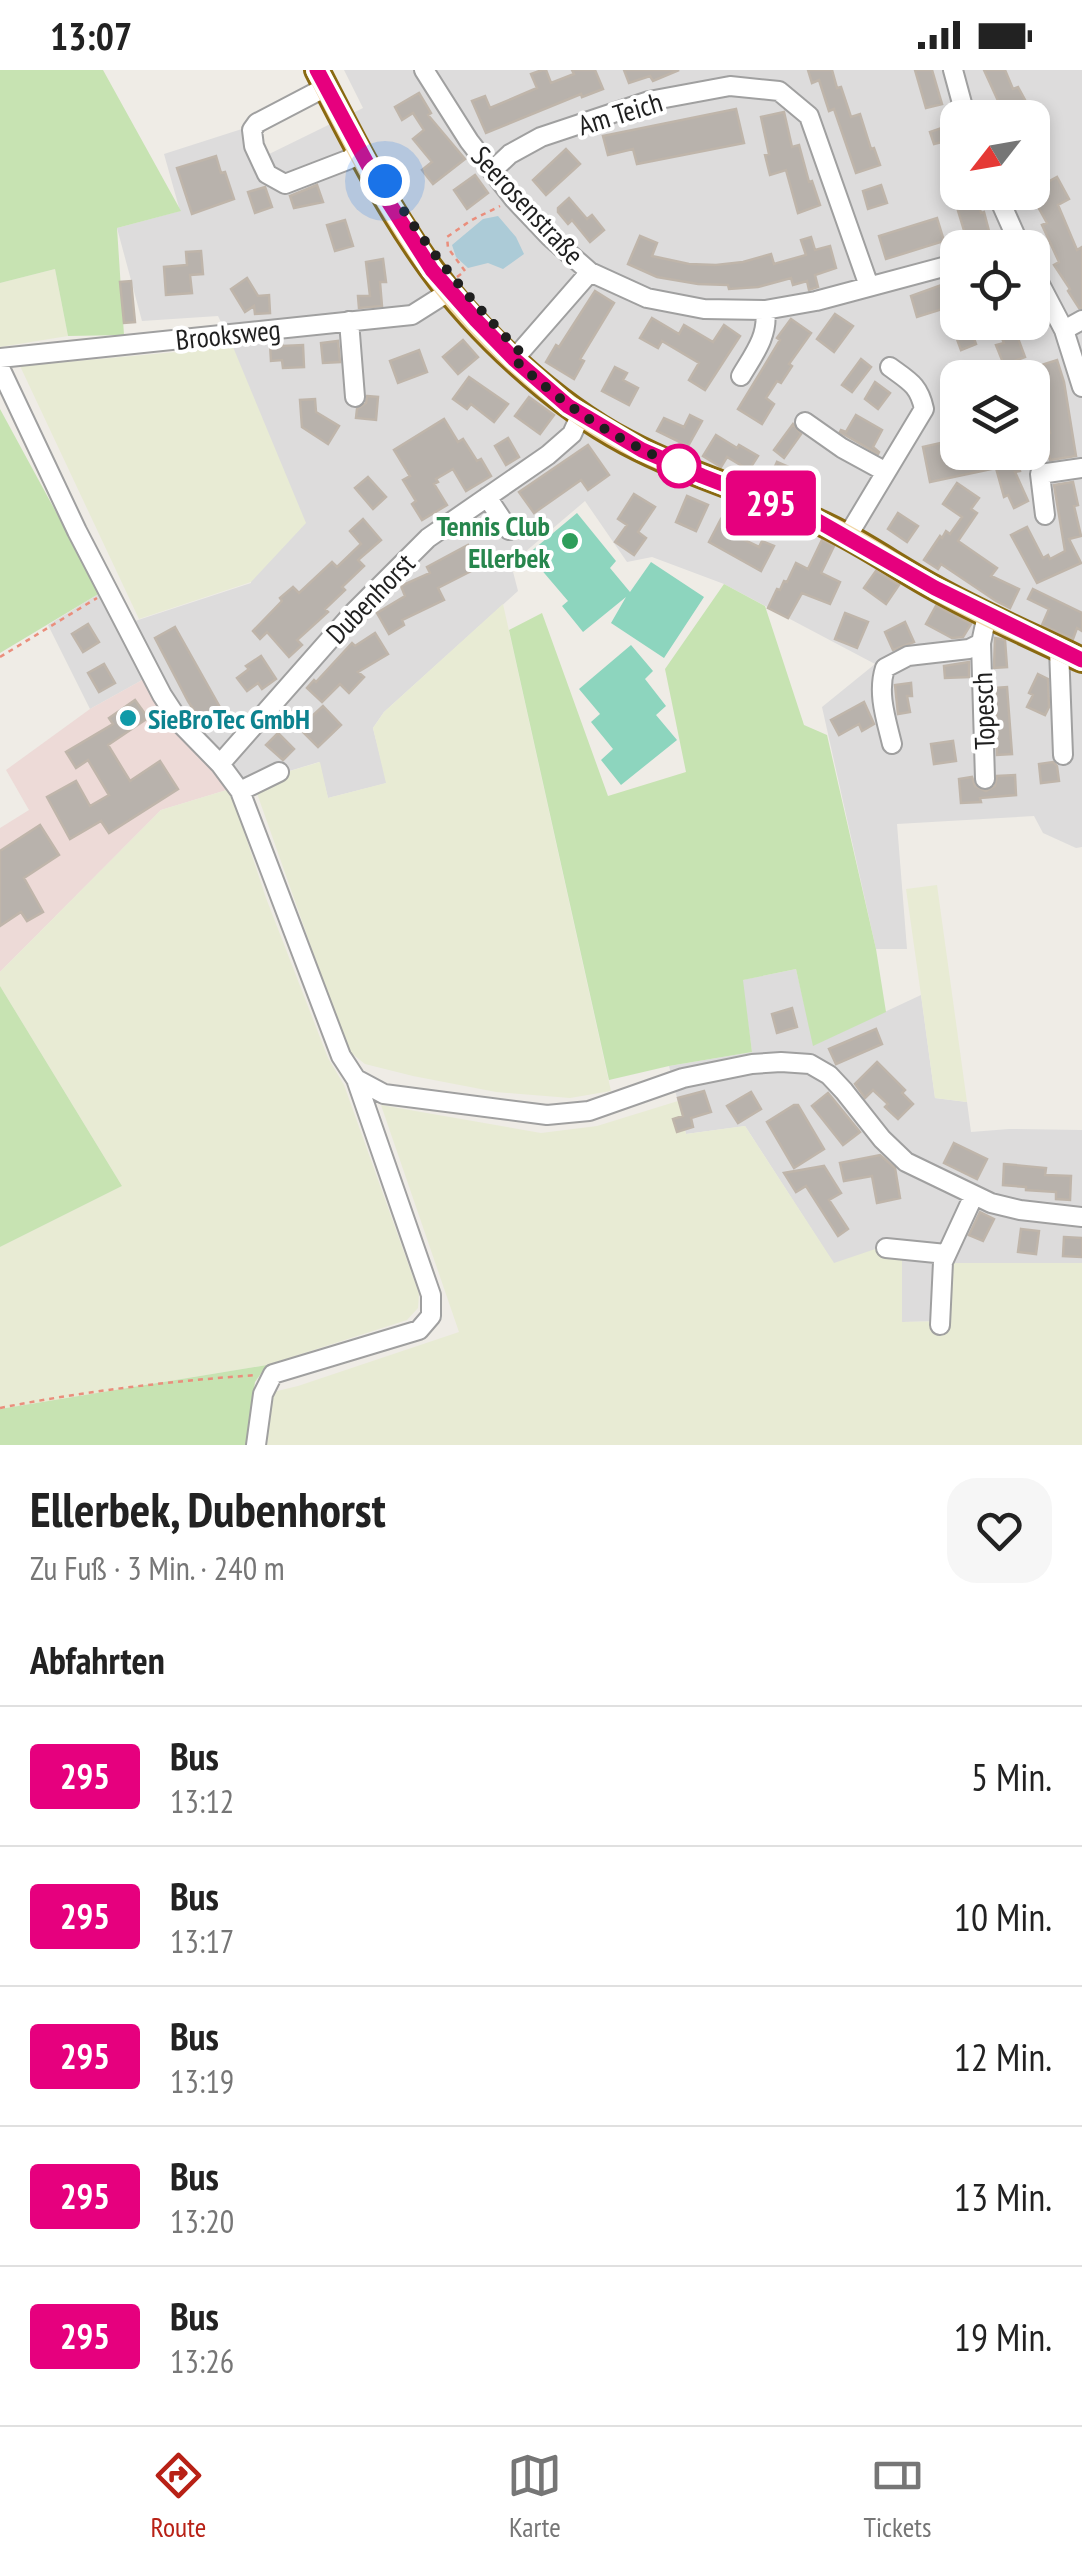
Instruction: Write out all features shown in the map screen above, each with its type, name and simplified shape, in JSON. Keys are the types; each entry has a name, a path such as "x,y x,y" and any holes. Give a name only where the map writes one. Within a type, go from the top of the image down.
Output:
{"main road":[{"path":"322,78 384,195 432,270 452,286 514,359 544,387 580,414 642,450 816,520 935,588 1082,660"}],"street":[{"name":"Seerosenstraße","path":"424,70 469,141 550,237 590,272 647,298 704,310 765,310 816,301 940,268"},
{"path":"953,70 961,100"},
{"path":"322,78 252,130 254,146 267,174 285,184 350,159 359,149"},
{"name":"Am Teich","path":"493,170 510,154 541,138 648,101 730,86 780,91 808,116 869,286"},
{"path":"514,359 590,272"},
{"name":"Brooksweg","path":"0,358 412,315 452,286"},
{"path":"1050,303 1064,330 1082,387"},
{"path":"741,376 762,341 767,324 765,310"},
{"path":"1064,330 1082,320"},
{"path":"349,322 355,397"},
{"path":"847,537 924,410 916,387 890,367"},
{"path":"0,368 107,591 162,695 181,724 240,791 341,1056 356,1079 431,1295 431,1316 419,1330 274,1374 262,1394 256,1445"},
{"name":"Dubenhorst","path":"220,764 293,692 354,612 428,538 548,455 572,434 580,414"},
{"path":"805,422 886,472"},
{"path":"1045,515 1039,466 1082,468"},
{"path":"487,497 509,530"},
{"name":"Topesch","path":"985,779 981,644 987,614"},
{"name":"Topesch","path":"892,744 882,702 885,668 908,656 981,644"},
{"path":"1059,649 1063,754"},
{"path":"240,791 279,772"},
{"path":"356,1079 384,1094 547,1115 589,1111 683,1078 752,1064 810,1064 844,1090 882,1139 906,1162 991,1203 1082,1218"},
{"path":"940,1325 942,1262 974,1195"},
{"path":"886,1248 946,1254"}],"path":[{"path":"452,286 465,272 448,248 446,237 514,198"},
{"path":"0,657 107,591"},
{"path":"0,1408 184,1380 274,1374"}],"shaded area":[{"path":"344,70 1082,70 1082,847 1043,833 1034,816 897,824 907,949 876,949 822,707 875,664 724,584 652,557 627,562 585,501 511,564 518,591 384,712 373,728 387,783 328,798 319,762 230,789 144,679 90,709 48,625 100,593 129,623 251,583 233,347 218,316 142,321 117,228 180,211 164,154 245,128 261,158 363,108"},
{"path":"144,679 230,789 161,810 0,972 0,828 29,810 6,770 90,709"},
{"path":"796,969 814,1045 921,995 935,1098 967,1102 971,1132 1082,1130 1082,1263 951,1263 951,1321 902,1322 834,1264 745,1126 686,1134 669,1066 752,1052 742,980"}],"green space":[{"path":"0,70 103,70 181,211 117,228 124,335 68,336 55,269 0,283"},
{"path":"55,269 68,336 0,347 0,283"},
{"path":"233,347 306,523 251,582 139,619 20,366"},
{"path":"0,409 100,593 0,653"},
{"path":"577,513 616,561 610,568 630,592 651,562 704,597 664,658 611,623 626,597 583,632 562,606 568,601 528,554"},
{"path":"724,584 765,606 804,725 827,735 876,949 886,1012 813,1046 796,969 743,980 752,1052 609,1080 509,630 542,613 608,796 686,772 665,669"},
{"path":"503,604 611,1091 570,1098 496,1092 365,1064 351,1053 253,782 320,762 328,798 386,783 373,728 384,712"},
{"path":"631,645 653,671 645,679 666,706 656,715 677,740 621,785 601,760 613,749 591,722 600,714 579,689"},
{"path":"230,789 266,898 328,1058 344,1085 419,1294 418,1308 407,1320 267,1365 0,1409 0,1247 122,1186 0,986 0,972 161,810"},
{"path":"937,885 967,1102 935,1098 906,889"},
{"path":"0,986 122,1186 0,1247"},
{"path":"678,1101 686,1134 745,1126 834,1263 902,1240 902,1322 951,1321 951,1263 1082,1263 1082,1445 267,1445 273,1392 459,1332 381,1105 541,1133 597,1126"},
{"path":"267,1365 255,1382 246,1445 0,1445 0,1409"}],"water":[{"path":"498,216 524,254 503,269 488,263 468,268 456,257 452,245 483,219"}],"building":[{"path":"546,70 551,83 574,74 572,70 595,70 603,89 582,97 581,94 486,133 472,101 485,96 490,108 537,88 531,74"},
{"path":"624,70 679,70 653,81 650,76 629,83"},
{"path":"808,70 832,70 851,117 860,114 880,165 856,173 834,109 829,111 819,80 812,83"},
{"path":"915,70 932,70 941,100 940,104 926,108"},
{"path":"984,70 1005,70 1013,89 1018,87 1025,100 998,100"},
{"path":"419,93 431,113 428,115 465,159 433,184 422,170 432,162 413,139 424,130 413,113 402,120 395,107"},
{"path":"736,109 744,143 637,164 633,149 608,155 603,136"},
{"path":"784,112 792,147 799,145 820,205 798,213 786,170 770,175 765,155 769,154 761,117"},
{"path":"940,129 940,142 934,144 930,132"},
{"path":"566,149 580,164 546,195 533,180"},
{"path":"216,156 234,199 192,214 177,168"},
{"path":"475,175 488,193 467,209 454,190"},
{"path":"1057,177 1069,199 1058,205 1077,250 1082,247 1082,308 1054,265 1059,262 1050,242 1050,230 1044,230 1042,225 1047,223 1040,210 1050,210 1050,181"},
{"path":"317,185 323,202 294,208 290,196"},
{"path":"881,185 887,203 868,209 863,191"},
{"path":"265,187 272,207 255,213 248,192"},
{"path":"569,198 587,219 592,215 604,230 590,242 572,220 568,224 558,212"},
{"path":"958,210 984,212 989,230 964,230"},
{"path":"937,218 941,230 940,242 886,259 879,236"},
{"path":"345,220 353,246 335,251 327,225"},
{"path":"640,236 657,243 652,256 716,265 771,254 774,264 806,255 801,240 811,237 815,250 830,246 836,268 815,275 818,287 809,290 807,281 793,285 791,278 758,287 729,289 728,285 698,284 657,277 628,264"},
{"path":"201,251 203,274 190,275 192,293 166,295 164,267 187,265 186,252"},
{"path":"383,259 386,282 380,282 382,306 359,308 358,296 370,296 366,262"},
{"path":"247,278 258,296 269,295 270,313 255,314 254,306 245,312 231,289"},
{"path":"131,281 135,322 124,323 120,282"},
{"path":"940,286 940,310 917,317 911,296"},
{"path":"595,291 614,303 580,359 584,361 574,379 546,362"},
{"path":"835,314 853,326 834,352 817,339"},
{"path":"652,318 679,334 684,325 713,342 724,325 740,336 705,390 689,380 699,363 662,341 658,348 640,338"},
{"path":"791,319 811,333 781,383 777,381 766,398 774,404 762,424 738,409"},
{"path":"463,340 478,357 458,374 443,357"},
{"path":"957,340 975,340 976,344 961,350"},
{"path":"1003,340 1019,340 1025,357 1002,360 996,345 1004,343"},
{"path":"338,341 340,362 323,363 321,343"},
{"path":"270,344 303,345 304,367 283,368 282,360 271,361"},
{"path":"419,350 427,372 398,383 390,361"},
{"path":"861,359 871,367 852,392 842,385"},
{"path":"1057,360 1064,382 1076,456 1050,460 1050,433 1050,362"},
{"path":"615,367 627,373 623,380 638,388 629,405 602,391"},
{"path":"469,377 508,404 494,422 471,404 467,409 453,399"},
{"path":"875,382 890,393 878,409 865,399"},
{"path":"367,396 378,397 376,420 356,418 357,409 366,403"},
{"path":"529,397 554,415 540,434 515,416"},
{"path":"315,399 316,412 339,426 328,444 302,427 300,400"},
{"path":"690,415 702,421 688,446 657,431 664,418 684,427"},
{"path":"856,415 882,430 873,447 878,454 840,432 846,432"},
{"path":"444,419 458,442 463,439 491,476 466,491 453,469 436,479 434,484 447,505 422,520 403,480 410,476 394,450"},
{"path":"793,424 801,434 784,458 774,450"},
{"path":"716,435 758,456 749,470 727,457 721,467 703,456"},
{"path":"508,438 519,457 506,465 495,446"},
{"path":"940,443 940,470 987,470 930,482 923,447"},
{"path":"588,445 609,475 588,490 581,480 534,513 519,492"},
{"path":"777,462 805,474 796,495 768,482"},
{"path":"997,470 1020,470 1015,472 1028,501 1014,508 1008,495 1004,497"},
{"path":"368,477 386,497 373,509 355,488"},
{"path":"1073,482 1081,536 1069,539 1081,563 1037,583 1011,535 1027,527 1043,558 1048,555 1050,559 1065,551 1054,485"},
{"path":"957,483 979,498 971,509 977,513 958,541 997,568 991,576 1019,589 1010,608 941,564 938,569 924,560 940,536 946,531 950,534 962,517 943,504"},
{"path":"634,494 655,507 638,532 646,538 634,555 615,542 627,525 618,519"},
{"path":"687,496 708,505 696,531 676,522"},
{"path":"898,513 918,526 907,542 888,529"},
{"path":"363,519 381,540 358,560 364,566 342,587 345,590 325,609 328,612 297,640 302,645 289,657 267,632 260,639 253,631 282,601 280,598 293,587 299,593 332,562 337,567 361,544 350,531"},
{"path":"721,519 738,527 734,535 759,547 762,541 774,546 761,571 709,542"},
{"path":"822,540 834,546 821,573 840,582 830,604 802,593 788,618 768,608 796,563 808,569"},
{"path":"468,545 479,567 438,588 444,600 402,620 404,625 389,634 377,613 405,596 401,586 430,573 427,567"},
{"path":"876,571 899,585 886,604 864,588"},
{"path":"1033,589 1082,613 1082,631 1077,628 1073,639 1042,625 1049,609 1028,599"},
{"path":"936,606 971,624 963,637 952,638 926,624"},
{"path":"845,613 868,622 857,648 835,639"},
{"path":"905,622 914,642 893,650 885,632"},
{"path":"88,624 99,642 83,652 72,634"},
{"path":"175,627 226,718 206,729 155,638"},
{"path":"375,633 388,654 358,672 364,677 349,693 340,684 322,702 307,688 352,643 355,646"},
{"path":"995,638 1005,640 1007,667 994,668"},
{"path":"261,656 276,679 262,689 258,683 247,691 237,678"},
{"path":"969,662 969,677 945,678 944,666"},
{"path":"104,664 115,683 99,692 88,673"},
{"path":"1038,674 1048,679 1049,707 1045,715 1027,707"},
{"path":"911,683 912,696 907,696 910,712 898,714 895,685"},
{"path":"1007,687 1012,754 997,755 995,688"},
{"path":"135,700 148,718 108,745 130,781 160,761 178,789 109,833 101,821 70,839 47,797 76,781 90,806 109,795 88,760 76,768 66,752 113,724 109,718"},
{"path":"864,702 874,724 862,731 859,724 839,735 831,720"},
{"path":"323,706 341,725 318,747 299,728"},
{"path":"278,733 294,749 283,760 266,745"},
{"path":"953,741 956,761 934,764 931,744"},
{"path":"1053,762 1059,781 1041,783 1039,764"},
{"path":"1015,775 1016,795 961,803 959,779 972,777 975,786 986,791 995,786 997,776"},
{"path":"40,825 59,855 24,878 43,912 27,921 21,912 0,926 0,851"},
{"path":"792,1008 797,1027 777,1033 772,1014"},
{"path":"876,1029 882,1044 836,1064 829,1049"},
{"path":"877,1062 905,1090 902,1093 913,1104 898,1119 873,1090 865,1098 855,1084"},
{"path":"704,1091 711,1112 691,1118 693,1127 677,1132 673,1119 683,1116 678,1098"},
{"path":"751,1092 761,1109 738,1123 727,1106"},
{"path":"828,1093 860,1132 843,1145 812,1106"},
{"path":"798,1105 824,1149 794,1168 767,1122"},
{"path":"954,1143 987,1159 977,1179 944,1163"},
{"path":"880,1155 895,1168 900,1198 877,1203 872,1176 844,1181 840,1163"},
{"path":"1004,1164 1046,1168 1045,1175 1071,1176 1070,1200 1056,1199 1056,1192 1003,1185"},
{"path":"824,1166 841,1193 829,1200 848,1229 838,1236 806,1186 796,1192 784,1173"},
{"path":"980,1212 994,1219 983,1241 969,1235"},
{"path":"1021,1229 1039,1231 1036,1254 1018,1252"},
{"path":"1064,1237 1082,1238 1082,1257 1063,1256"}],"bus line":[{"name":"295","path":"317,70 384,195 432,270 514,359 568,406 642,450 816,520 935,588 1082,660"}],"place":[{"name":"Tennis Club Ellerbek","path":"570,541"},
{"name":"SieBroTec GmbH","path":"128,718"}],"route":[{"path":"385,181 441,265 520,352 514,359 568,406 624,440 679,466"}]}
